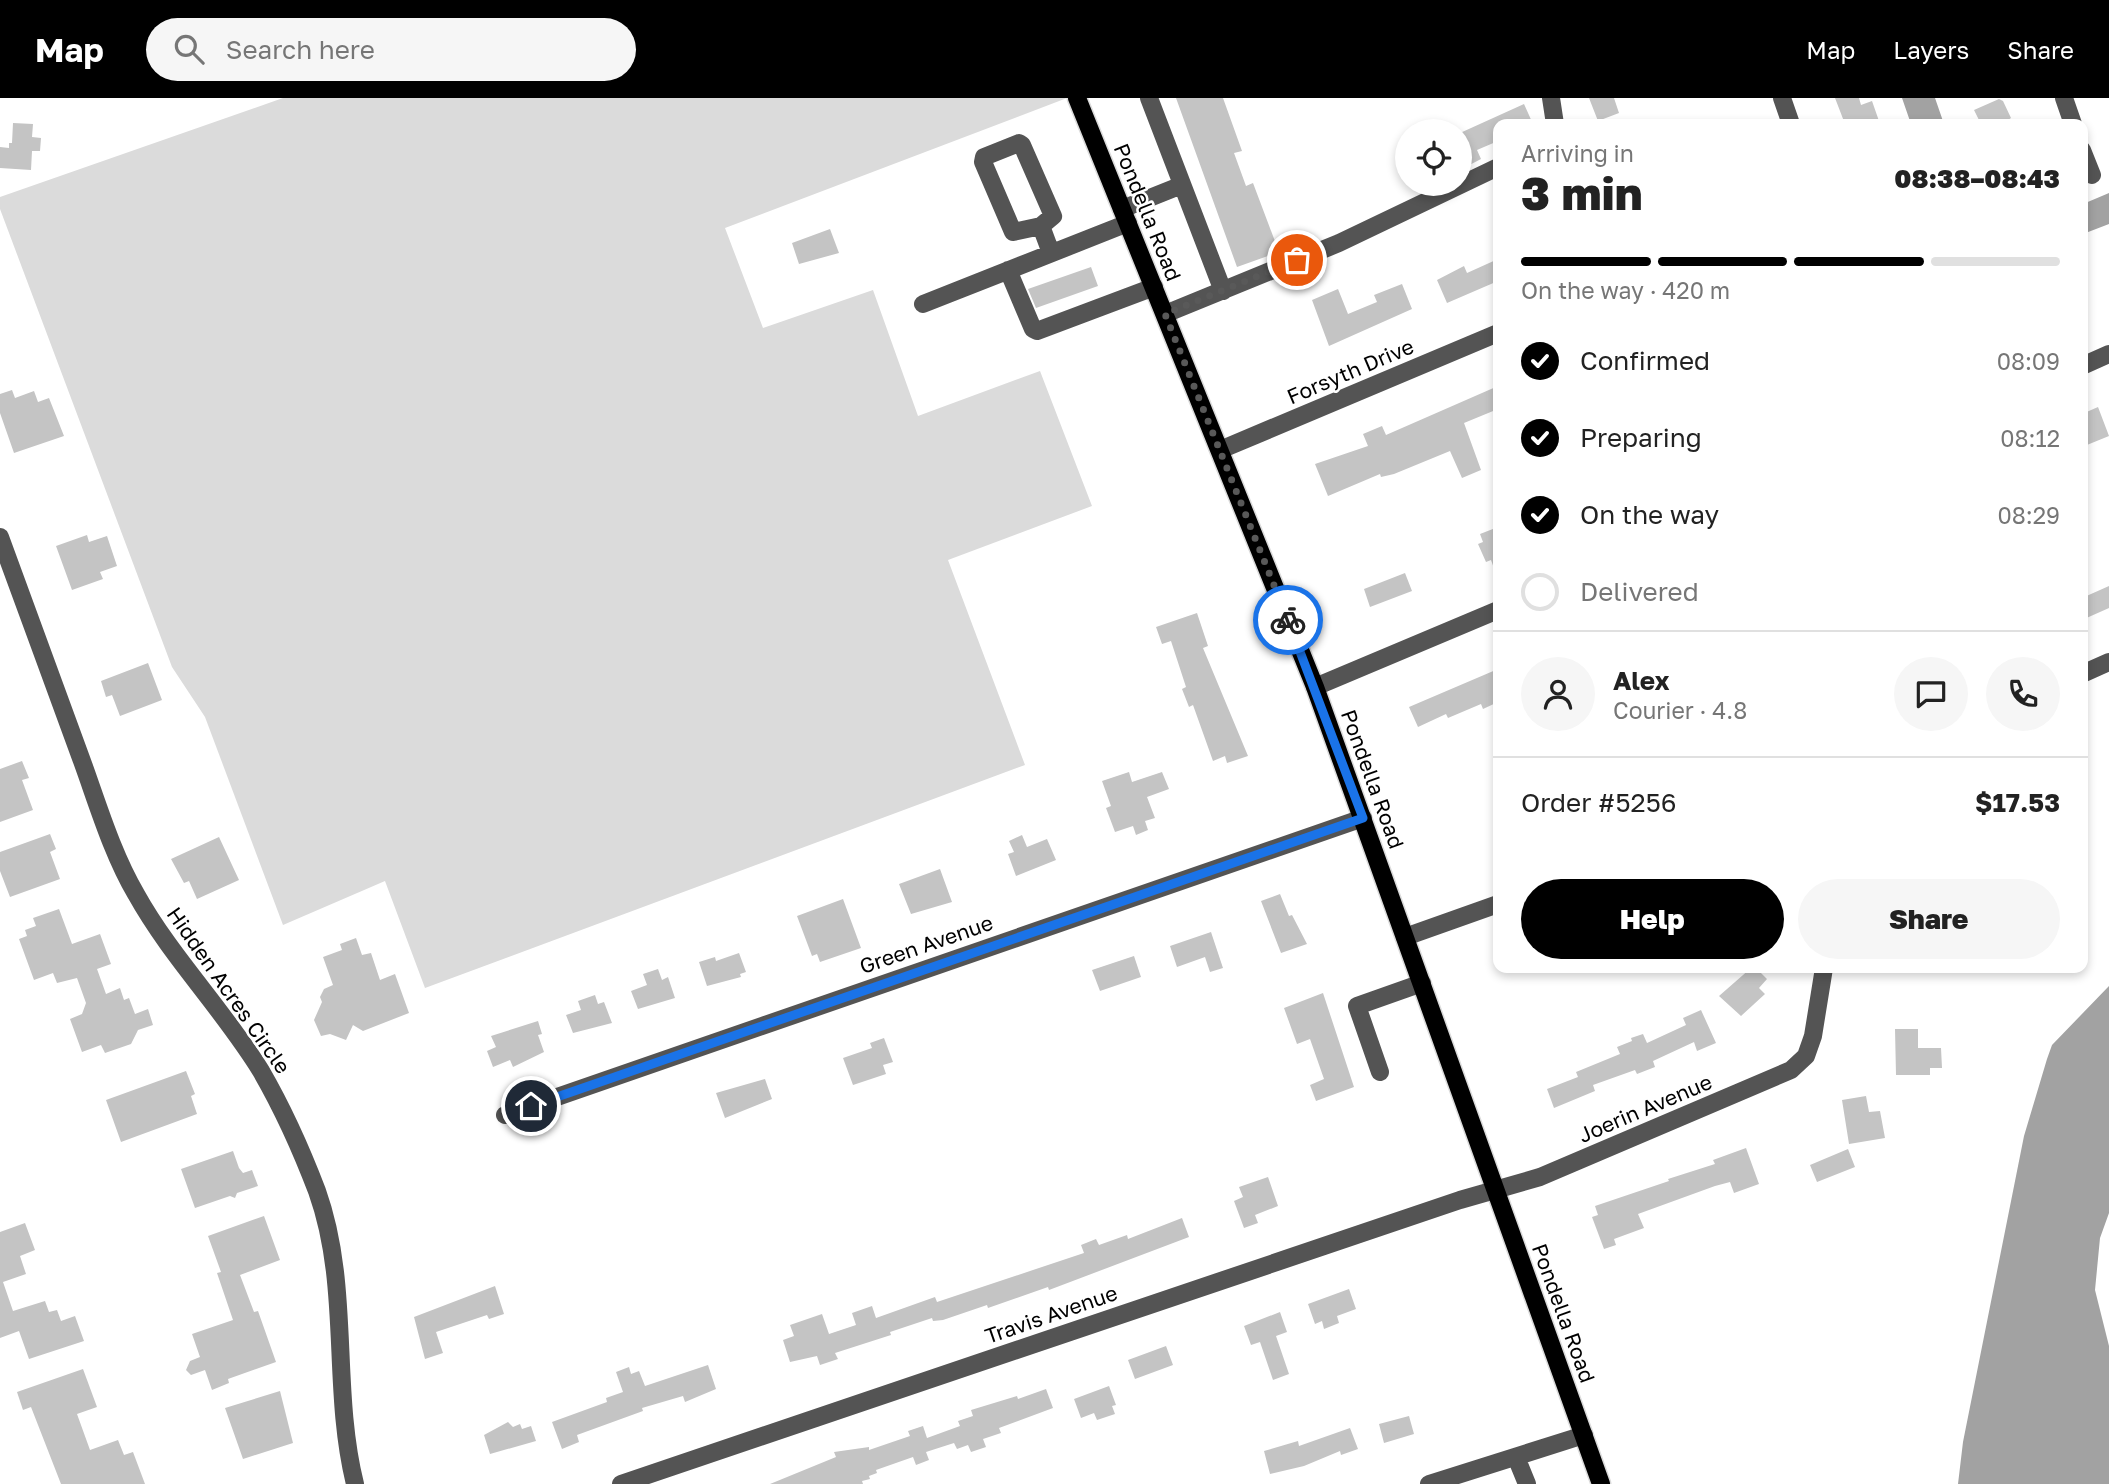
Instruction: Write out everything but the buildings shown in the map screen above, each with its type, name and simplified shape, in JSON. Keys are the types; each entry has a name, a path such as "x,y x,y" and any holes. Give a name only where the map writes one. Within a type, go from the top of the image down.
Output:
{"main road":[{"name":"Pondella Road","path":"1079,99 1315,687 1601,1484"}],"street":[{"path":"1149,98 1223,291"},
{"path":"1550,98 1554,119"},
{"path":"1782,98 1789,119"},
{"path":"2064,98 2071,119"},
{"path":"1019,143 1022,145 1053,216 1041,226 1013,232 983,162 984,157 1019,143"},
{"path":"2088,165 2092,175"},
{"path":"1165,314 1339,243 1493,169"},
{"path":"923,304 1051,253 1182,185"},
{"path":"1041,226 1051,253"},
{"path":"1008,270 1033,329 1037,331 1154,287"},
{"name":"Forsyth Drive","path":"1220,450 1493,335"},
{"path":"2088,364 2109,355"},
{"name":"Hidden Acres Circle","path":"0,537 110,835 134,891 170,949 260,1070 296,1138 318,1194 339,1289 345,1423 355,1484"},
{"path":"1315,687 1493,612"},
{"path":"2088,671 2109,662"},
{"name":"Green Avenue","path":"505,1115 1363,818"},
{"path":"1405,937 1493,906"},
{"name":"Joerin Avenue","path":"1495,1189 1540,1177 1791,1070 1806,1056 1813,1036 1823,973"},
{"path":"1380,1072 1357,1006 1422,983"},
{"name":"Travis Avenue","path":"621,1484 1495,1189"},
{"path":"1429,1484 1584,1435"},
{"path":"1516,1457 1527,1484"}],"shaded area":[{"path":"283,98 1067,98 725,228 763,328 873,290 918,416 1040,371 1092,506 948,560 1025,765 425,988 385,881 283,925 205,717 172,667 0,209 0,197"},
{"path":"1902,98 1935,98 1942,119 1909,119"},
{"path":"2109,193 2109,224 2088,232 2088,202"},
{"path":"2109,986 2109,1213 2100,1238 2095,1290 2109,1346 2109,1484 1958,1484 1963,1442 2024,1136 2047,1059 2052,1045"}],"way so far":[{"path":"1288,620 1165,314 1297,260"}],"route":[{"path":"531,1106 1363,818 1288,620"}]}
